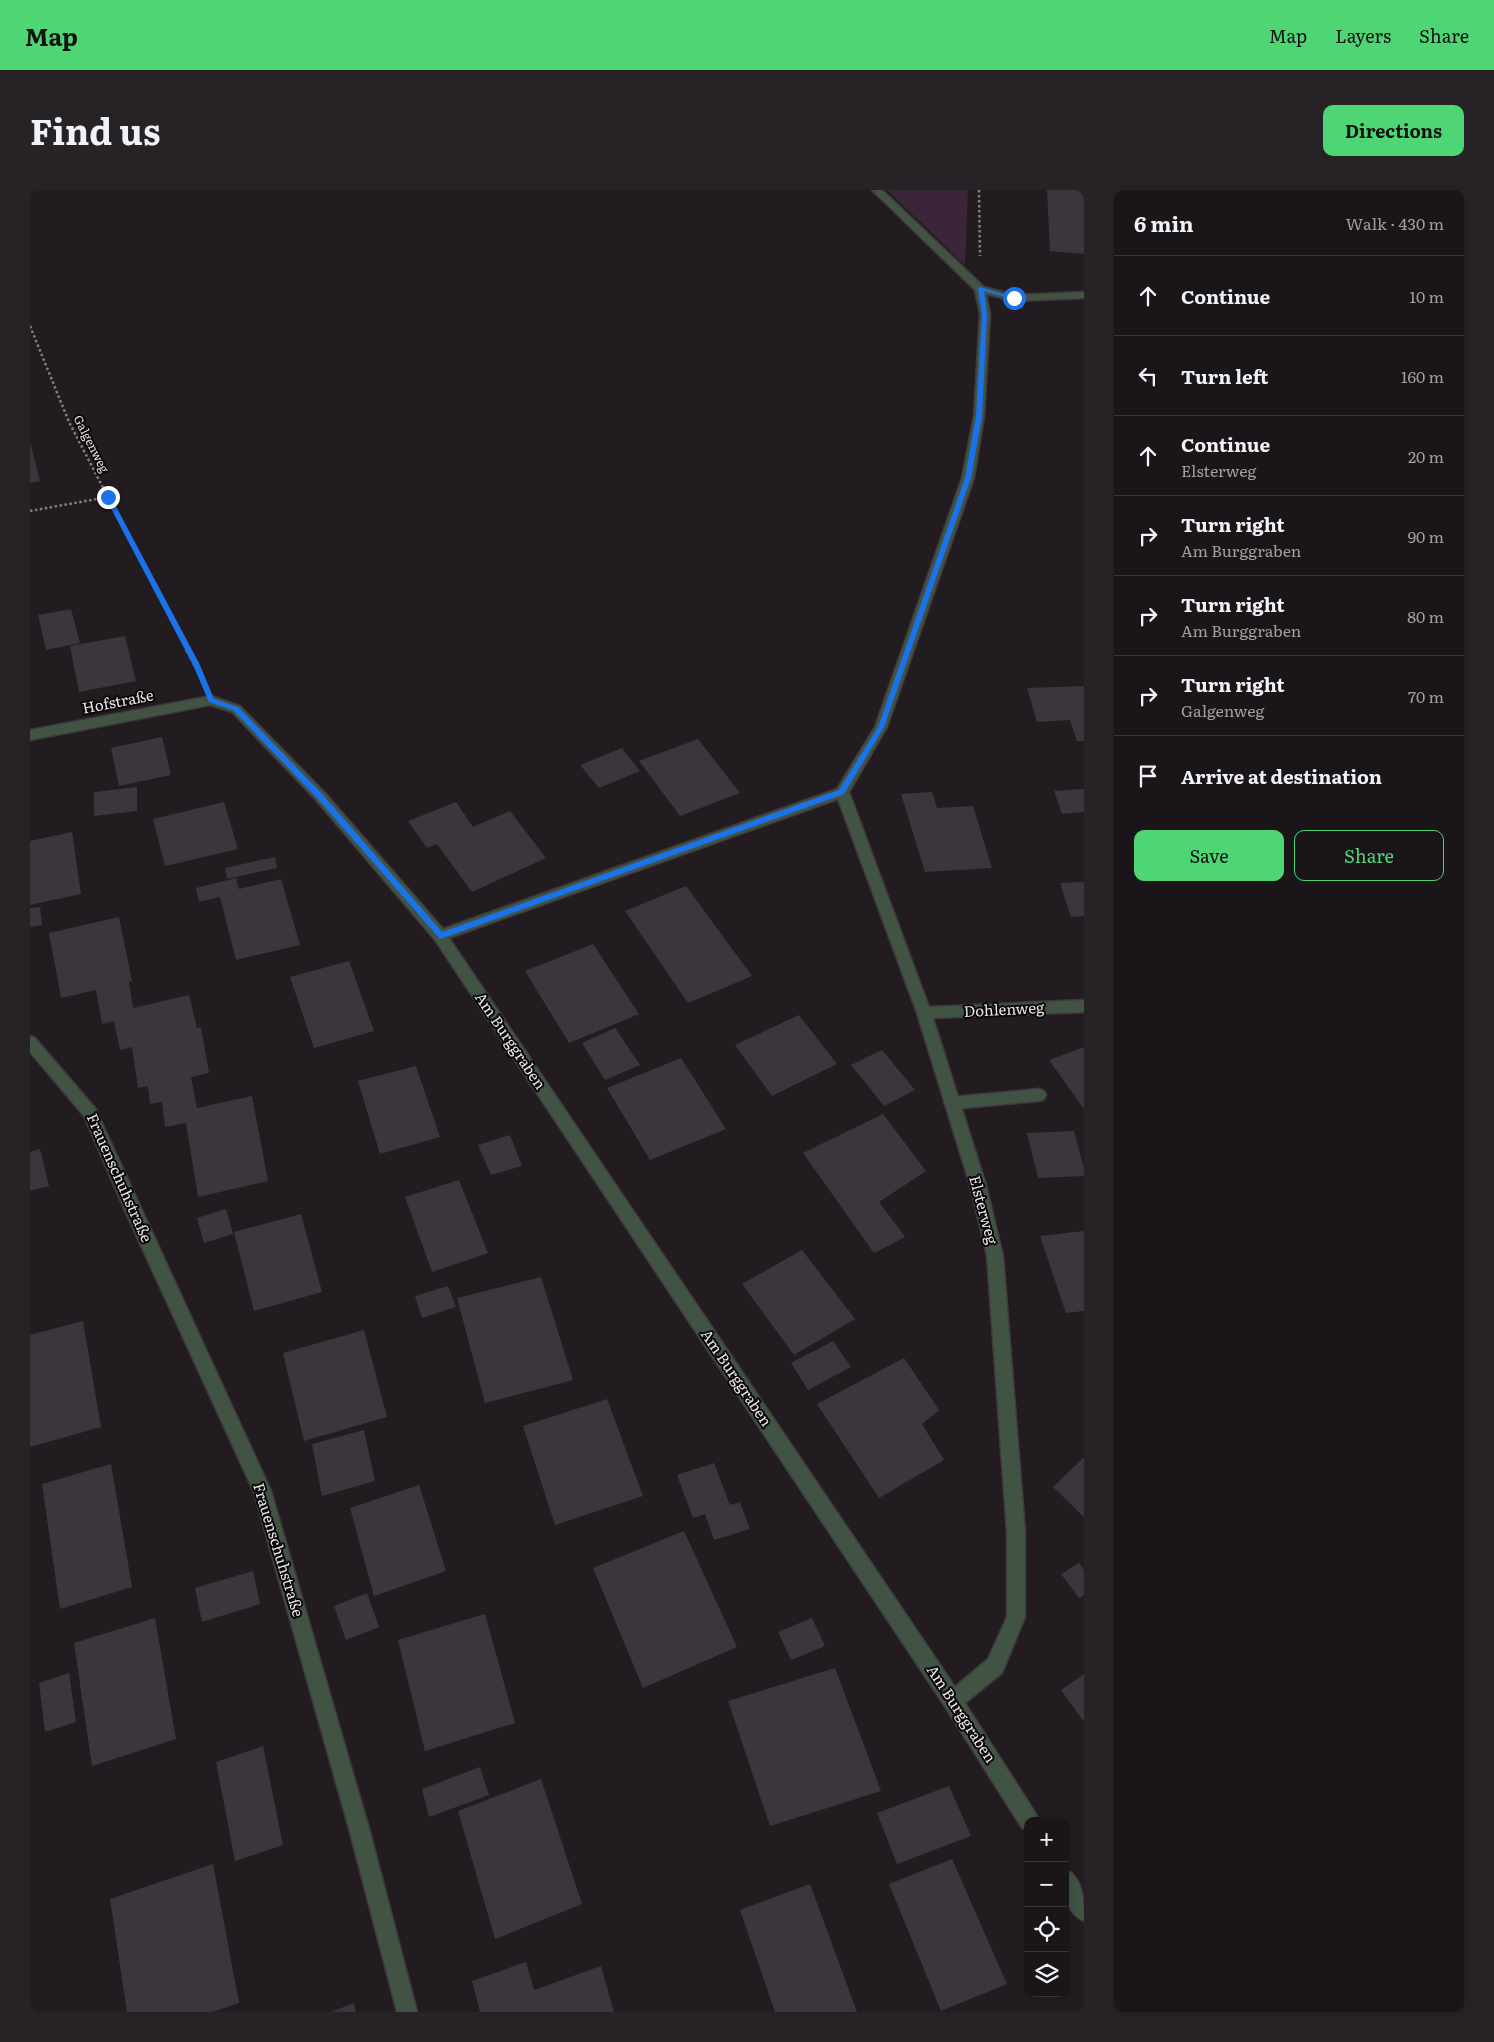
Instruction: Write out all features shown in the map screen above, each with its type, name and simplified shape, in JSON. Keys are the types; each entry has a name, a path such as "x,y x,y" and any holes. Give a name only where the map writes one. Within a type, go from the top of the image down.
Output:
{"street":[{"path":"877,190 980,289 1014,298 1084,295"},
{"path":"440,936 842,792 881,727 968,478 979,416 985,314 980,289"},
{"name":"Hofstraße","path":"30,735 212,700"},
{"name":"Am Burggraben","path":"212,700 236,709 242,715 321,797 440,936 953,1701 1026,1817"},
{"name":"Elsterweg","path":"842,792 924,1013 978,1185 995,1256 1016,1532 1016,1617 994,1666 953,1701"},
{"name":"Dohlenweg","path":"924,1013 1084,1006"},
{"name":"Frauenschuhstraße","path":"30,1042 90,1112 135,1215 262,1491 360,1832 407,2012"},
{"path":"952,1104 1039,1095"},
{"path":"1069,1886 1084,1911"}],"path":[{"path":"979,190 980,289"},
{"name":"Galgenweg","path":"30,326 69,422 196,665 212,700"},
{"path":"30,511 108,497"}],"shaded area":[{"path":"887,190 968,190 965,265"}],"building":[{"path":"1047,190 1084,190 1084,254 1050,251"},
{"path":"30,442 40,481 30,483"},
{"path":"71,609 80,643 46,650 38,615"},
{"path":"125,636 136,681 79,692 70,646"},
{"path":"1084,686 1084,741 1077,741 1070,720 1037,722 1027,688"},
{"path":"162,737 171,775 119,786 111,748"},
{"path":"698,739 740,793 680,816 639,761"},
{"path":"622,748 640,771 599,788 580,765"},
{"path":"137,787 137,811 94,816 94,792"},
{"path":"1084,789 1084,812 1062,814 1054,791"},
{"path":"932,792 937,808 973,806 992,868 925,872 901,794"},
{"path":"224,802 238,849 165,866 153,819"},
{"path":"456,802 473,827 510,811 546,858 472,892 437,844 427,848 408,821"},
{"path":"72,832 81,894 30,905 30,841"},
{"path":"275,857 277,868 227,879 225,868"},
{"path":"236,878 239,889 281,879 300,945 236,960 220,897 199,902 196,888"},
{"path":"1084,882 1084,916 1071,917 1060,883"},
{"path":"686,886 752,976 688,1003 625,911"},
{"path":"40,907 42,925 30,927 30,908"},
{"path":"119,917 132,981 129,982 133,1008 189,995 197,1028 201,1027 209,1073 191,1077 197,1108 252,1096 268,1181 198,1197 186,1123 165,1127 162,1102 150,1104 148,1086 138,1088 132,1047 120,1050 114,1021 102,1024 96,990 61,998 49,933"},
{"path":"593,944 639,1014 569,1043 525,971"},
{"path":"349,961 374,1031 314,1048 290,977"},
{"path":"799,1015 837,1064 772,1096 735,1045"},
{"path":"615,1028 640,1065 605,1080 582,1043"},
{"path":"1084,1047 1084,1109 1049,1060"},
{"path":"882,1050 915,1090 884,1106 851,1065"},
{"path":"681,1058 726,1129 650,1160 607,1088"},
{"path":"416,1066 440,1137 380,1154 358,1081"},
{"path":"883,1114 926,1171 879,1202 905,1237 874,1253 803,1153"},
{"path":"1074,1131 1084,1169 1084,1176 1038,1178 1027,1133"},
{"path":"510,1135 522,1166 491,1175 478,1145"},
{"path":"40,1149 49,1186 30,1191 30,1152"},
{"path":"459,1180 488,1253 432,1272 405,1197"},
{"path":"226,1209 233,1234 204,1243 197,1218"},
{"path":"301,1214 322,1292 254,1311 234,1232"},
{"path":"1084,1231 1084,1311 1066,1313 1040,1236"},
{"path":"802,1250 855,1319 794,1355 742,1284"},
{"path":"541,1277 573,1380 485,1403 457,1298"},
{"path":"448,1286 456,1307 422,1318 415,1296"},
{"path":"83,1321 101,1427 30,1447 30,1335"},
{"path":"364,1330 387,1417 304,1441 283,1353"},
{"path":"833,1341 851,1367 808,1390 791,1363"},
{"path":"904,1358 939,1410 922,1424 944,1460 879,1498 817,1404"},
{"path":"607,1399 643,1496 555,1525 523,1426"},
{"path":"364,1430 375,1481 322,1496 312,1444"},
{"path":"1084,1457 1084,1517 1053,1487"},
{"path":"714,1463 730,1505 740,1502 750,1529 714,1540 705,1514 693,1518 677,1475"},
{"path":"111,1464 132,1587 60,1609 42,1484"},
{"path":"419,1485 446,1571 374,1596 350,1508"},
{"path":"684,1531 737,1647 643,1688 593,1568"},
{"path":"1079,1563 1084,1570 1084,1595 1079,1598 1061,1574"},
{"path":"253,1571 260,1604 202,1622 195,1588"},
{"path":"367,1593 379,1627 346,1640 334,1606"},
{"path":"485,1614 515,1723 425,1751 398,1640"},
{"path":"155,1618 176,1739 92,1766 74,1643"},
{"path":"812,1618 825,1646 791,1660 778,1632"},
{"path":"835,1668 881,1791 770,1826 728,1701"},
{"path":"69,1673 76,1722 45,1732 39,1683"},
{"path":"1084,1674 1084,1722 1061,1690"},
{"path":"263,1746 283,1845 235,1861 216,1762"},
{"path":"480,1767 489,1795 429,1817 422,1789"},
{"path":"541,1779 582,1904 495,1939 458,1811"},
{"path":"949,1786 971,1836 897,1864 877,1813"},
{"path":"952,1859 1007,1984 941,2011 889,1884"},
{"path":"213,1864 239,2003 212,2012 127,2012 110,1899"},
{"path":"810,1884 857,2012 775,2012 740,1910"},
{"path":"526,1962 534,1990 601,1966 614,2012 480,2012 472,1981"},
{"path":"354,2003 356,2012 331,2012"}],"route":[{"path":"108,497 196,665 212,700 236,709 321,797 440,936 842,792 881,727 968,478 979,416 985,314 980,289 1014,298"}]}
